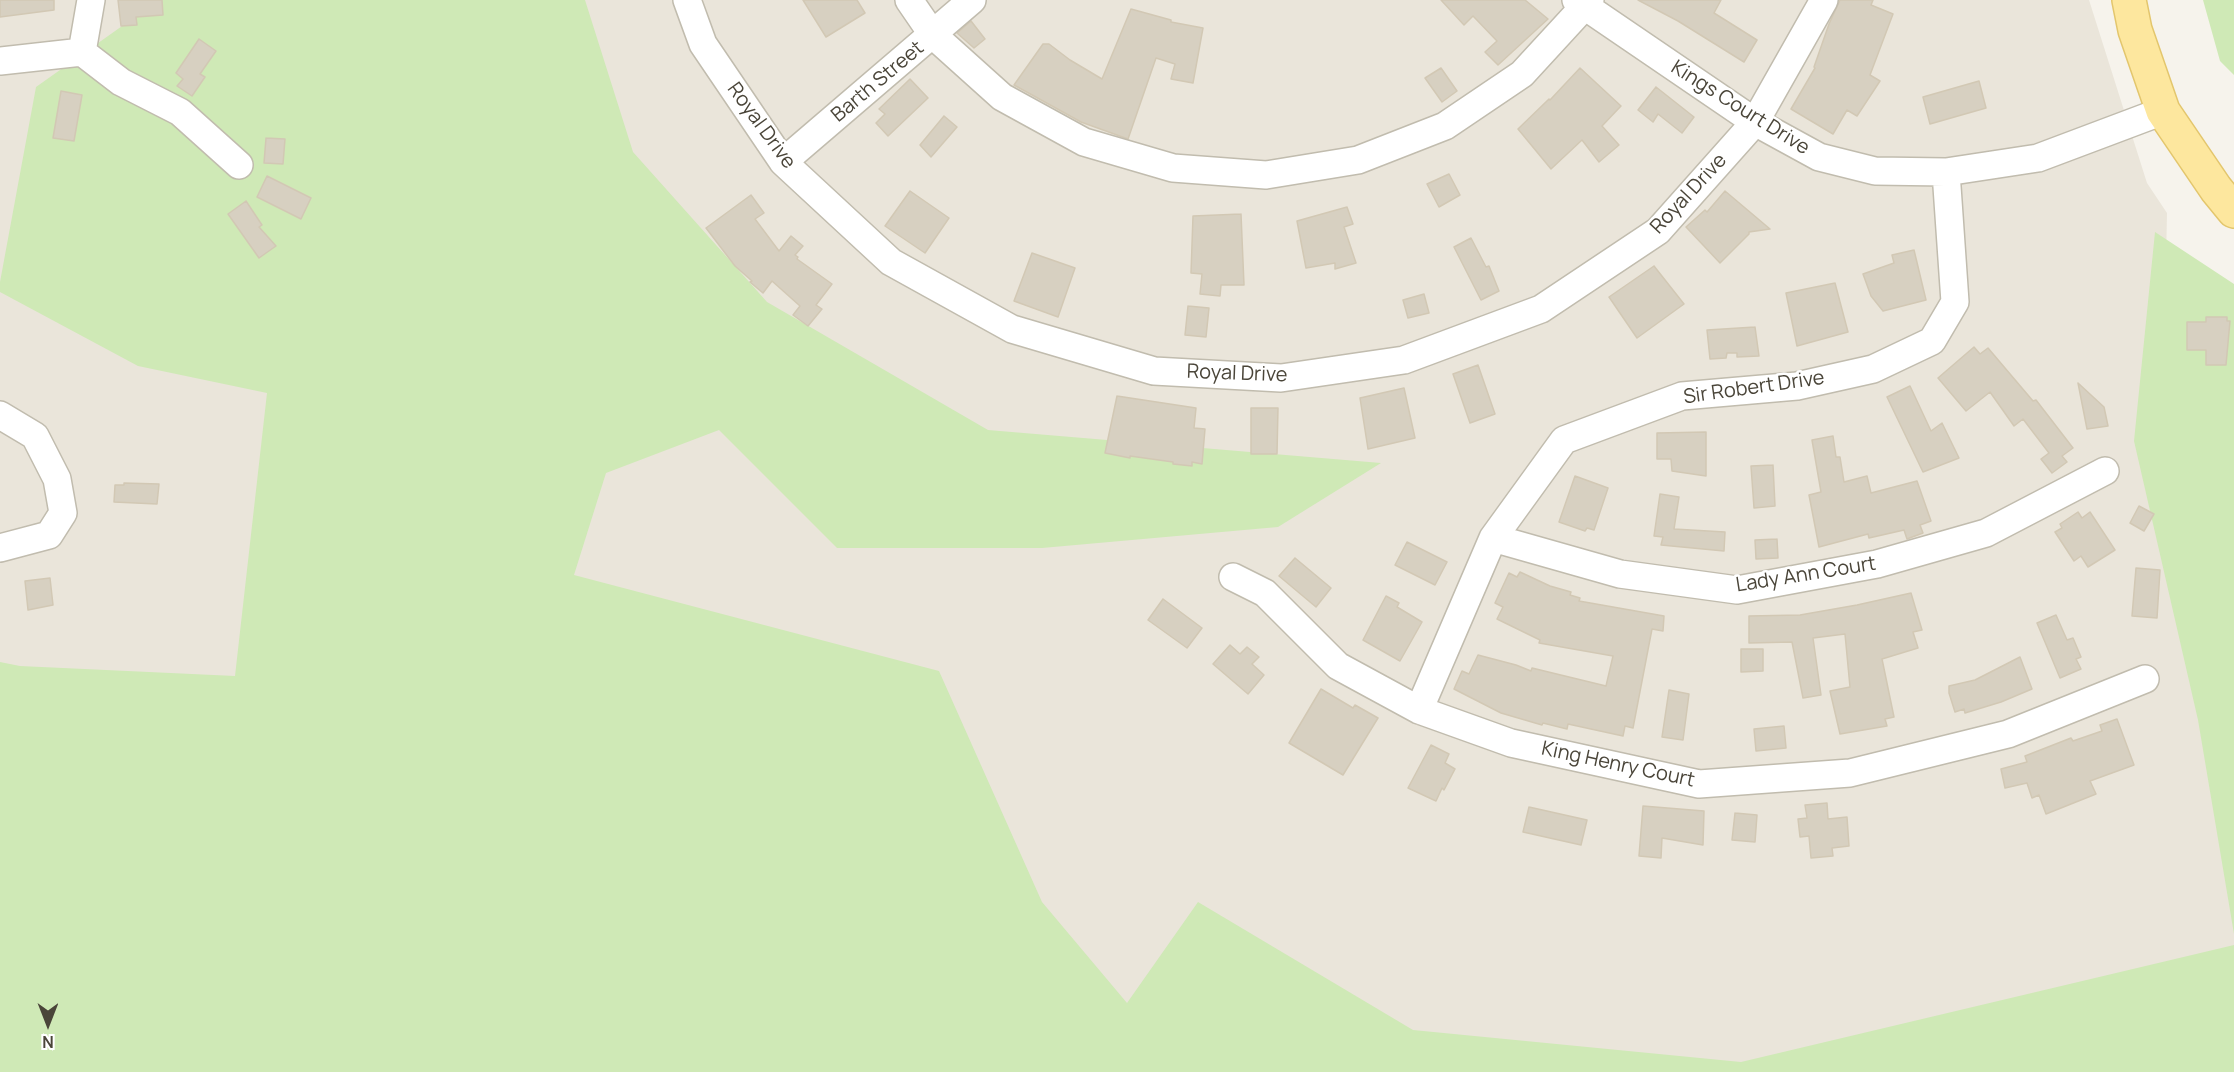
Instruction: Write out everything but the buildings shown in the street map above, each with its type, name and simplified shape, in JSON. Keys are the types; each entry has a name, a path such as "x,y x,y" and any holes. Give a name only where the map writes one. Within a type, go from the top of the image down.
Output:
{"main road":[{"path":"2129,0 2135,30 2163,111 2216,189 2234,211"}],"street":[{"path":"82,52 91,0"},
{"name":"Royal Drive","path":"687,0 703,45 783,162 891,262 1012,329 1154,371 1281,378 1404,360 1541,309 1658,231 1755,122 1824,0"},
{"path":"909,0 933,35 1002,97 1084,142 1173,168 1266,175 1358,160 1445,126 1522,74 1584,2"},
{"name":"Barth Street","path":"783,162 972,0"},
{"name":"Kings Court Drive","path":"1584,2 1755,122 1819,158 1875,171 1946,172 2038,158 2163,111"},
{"path":"0,61 82,52 121,82 180,112 239,165"},
{"name":"Sir Robert Drive","path":"1419,710 1493,538 1564,440 1682,396 1797,386 1873,369 1932,341 1955,302 1946,172"},
{"path":"0,415 35,436 57,479 63,513 49,535 0,548"},
{"name":"Lady Ann Court","path":"1493,538 1620,574 1737,590 1877,564 1986,533 2105,471"},
{"name":"King Henry Court","path":"1233,577 1264,593 1338,666 1419,710 1511,742 1700,784 1850,773 2008,734 2145,679"}],"shaded area":[{"path":"0,0 2089,0 2147,183 2167,213 2162,458 2234,458 2234,1072 0,1072"}],"green space":[{"path":"151,0 585,0 633,152 767,302 988,430 1381,463 1278,527 1042,548 837,548 719,430 606,473 574,575 939,671 1042,902 1127,1003 1198,902 1413,1030 1741,1062 2234,945 2234,1072 0,1072 0,662 20,666 235,676 267,393 138,366 0,292 36,87 149,7"},
{"path":"2203,0 2234,0 2234,75 2220,61"},
{"path":"2155,232 2234,284 2234,934 2198,720 2134,441"}]}
